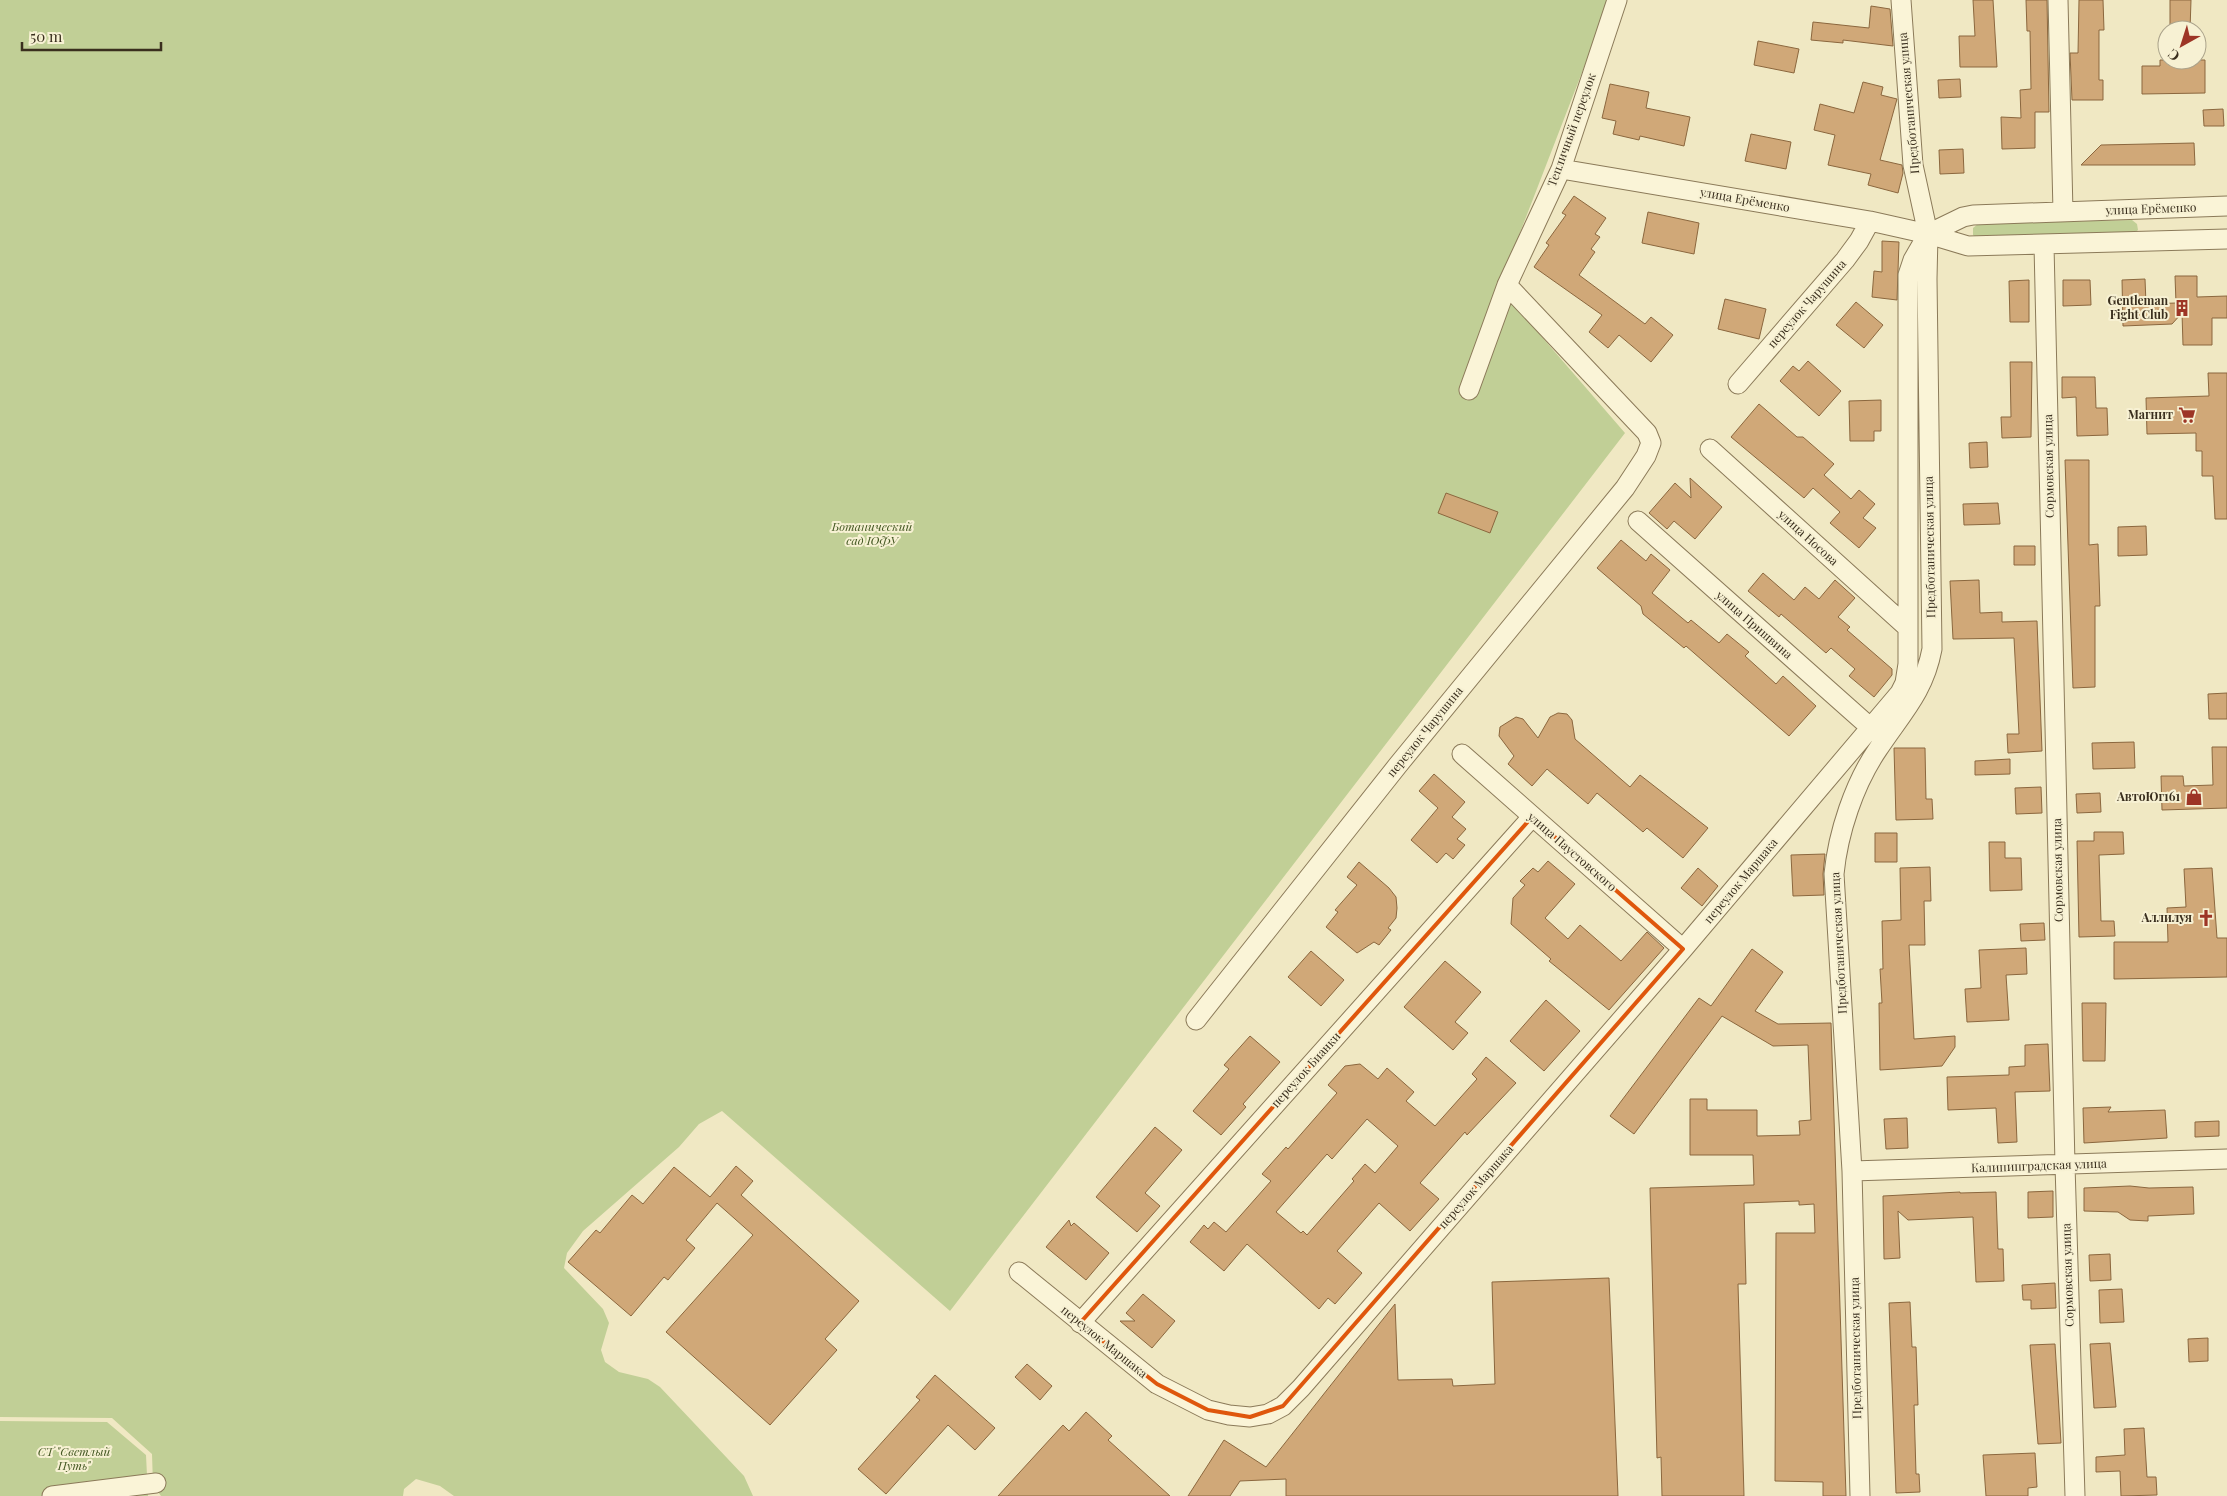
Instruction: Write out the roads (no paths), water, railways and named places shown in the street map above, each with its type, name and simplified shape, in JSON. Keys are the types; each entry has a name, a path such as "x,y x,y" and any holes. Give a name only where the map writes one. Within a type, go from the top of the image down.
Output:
{"street":[{"name":"Тепличный переулок","path":"1469,390 1507,285 1561,169 1617,0"},
{"name":"Предботаническая улица","path":"1860,1496 1852,1171 1834,874 1836,850 1844,823 1866,769 1877,750 1913,702 1929,667 1932,649 1928,234 1913,165 1901,0"},
{"path":"2058,0 2063,212"},
{"name":"улица Ерёменко","path":"1561,169 1870,221 1928,234 1968,246 2227,239"},
{"name":"улица Ерёменко","path":"1928,234 1963,217 1973,215 2227,206"},
{"name":"переулок Чарушина","path":"1738,384 1845,260 1860,241 1870,221"},
{"name":"Предботаническая улица","path":"1871,728 1900,693 1905,682 1908,664 1908,275 1913,260 1928,234"},
{"name":"Сормовская улица","path":"2044,245 2065,1165 2076,1496"},
{"name":"переулок Чарушина","path":"1196,1020 1398,765 1625,488 1646,456 1651,444 1647,433 1507,285"},
{"name":"улица Носова","path":"1710,450 1907,627"},
{"name":"улица Пришвина","path":"1638,521 1871,728"},
{"name":"переулок Маршака","path":"1018,1272 1157,1384 1208,1410 1250,1417 1268,1414 1283,1406 1302,1388 1683,949 1871,728"},
{"name":"улица Паустовского","path":"1462,754 1683,949"},
{"name":"переулок Бианки","path":"1080,1323 1532,817"},
{"name":"Калининградская улица","path":"1852,1171 2227,1159"},
{"path":"52,1496 156,1483"}],"place":[{"name":"Gentleman Fight Club","path":"2182,308"},
{"name":"Магнит","path":"2187,415"},
{"name":"АвтоЮг161","path":"2194,797"},
{"name":"Аллилуя","path":"2206,918"}],"park label":[{"name":"Ботанический сад ЮФУ","path":"872,534"},
{"name":"СТ \"Светлый Путь\"","path":"74,1459"}]}
